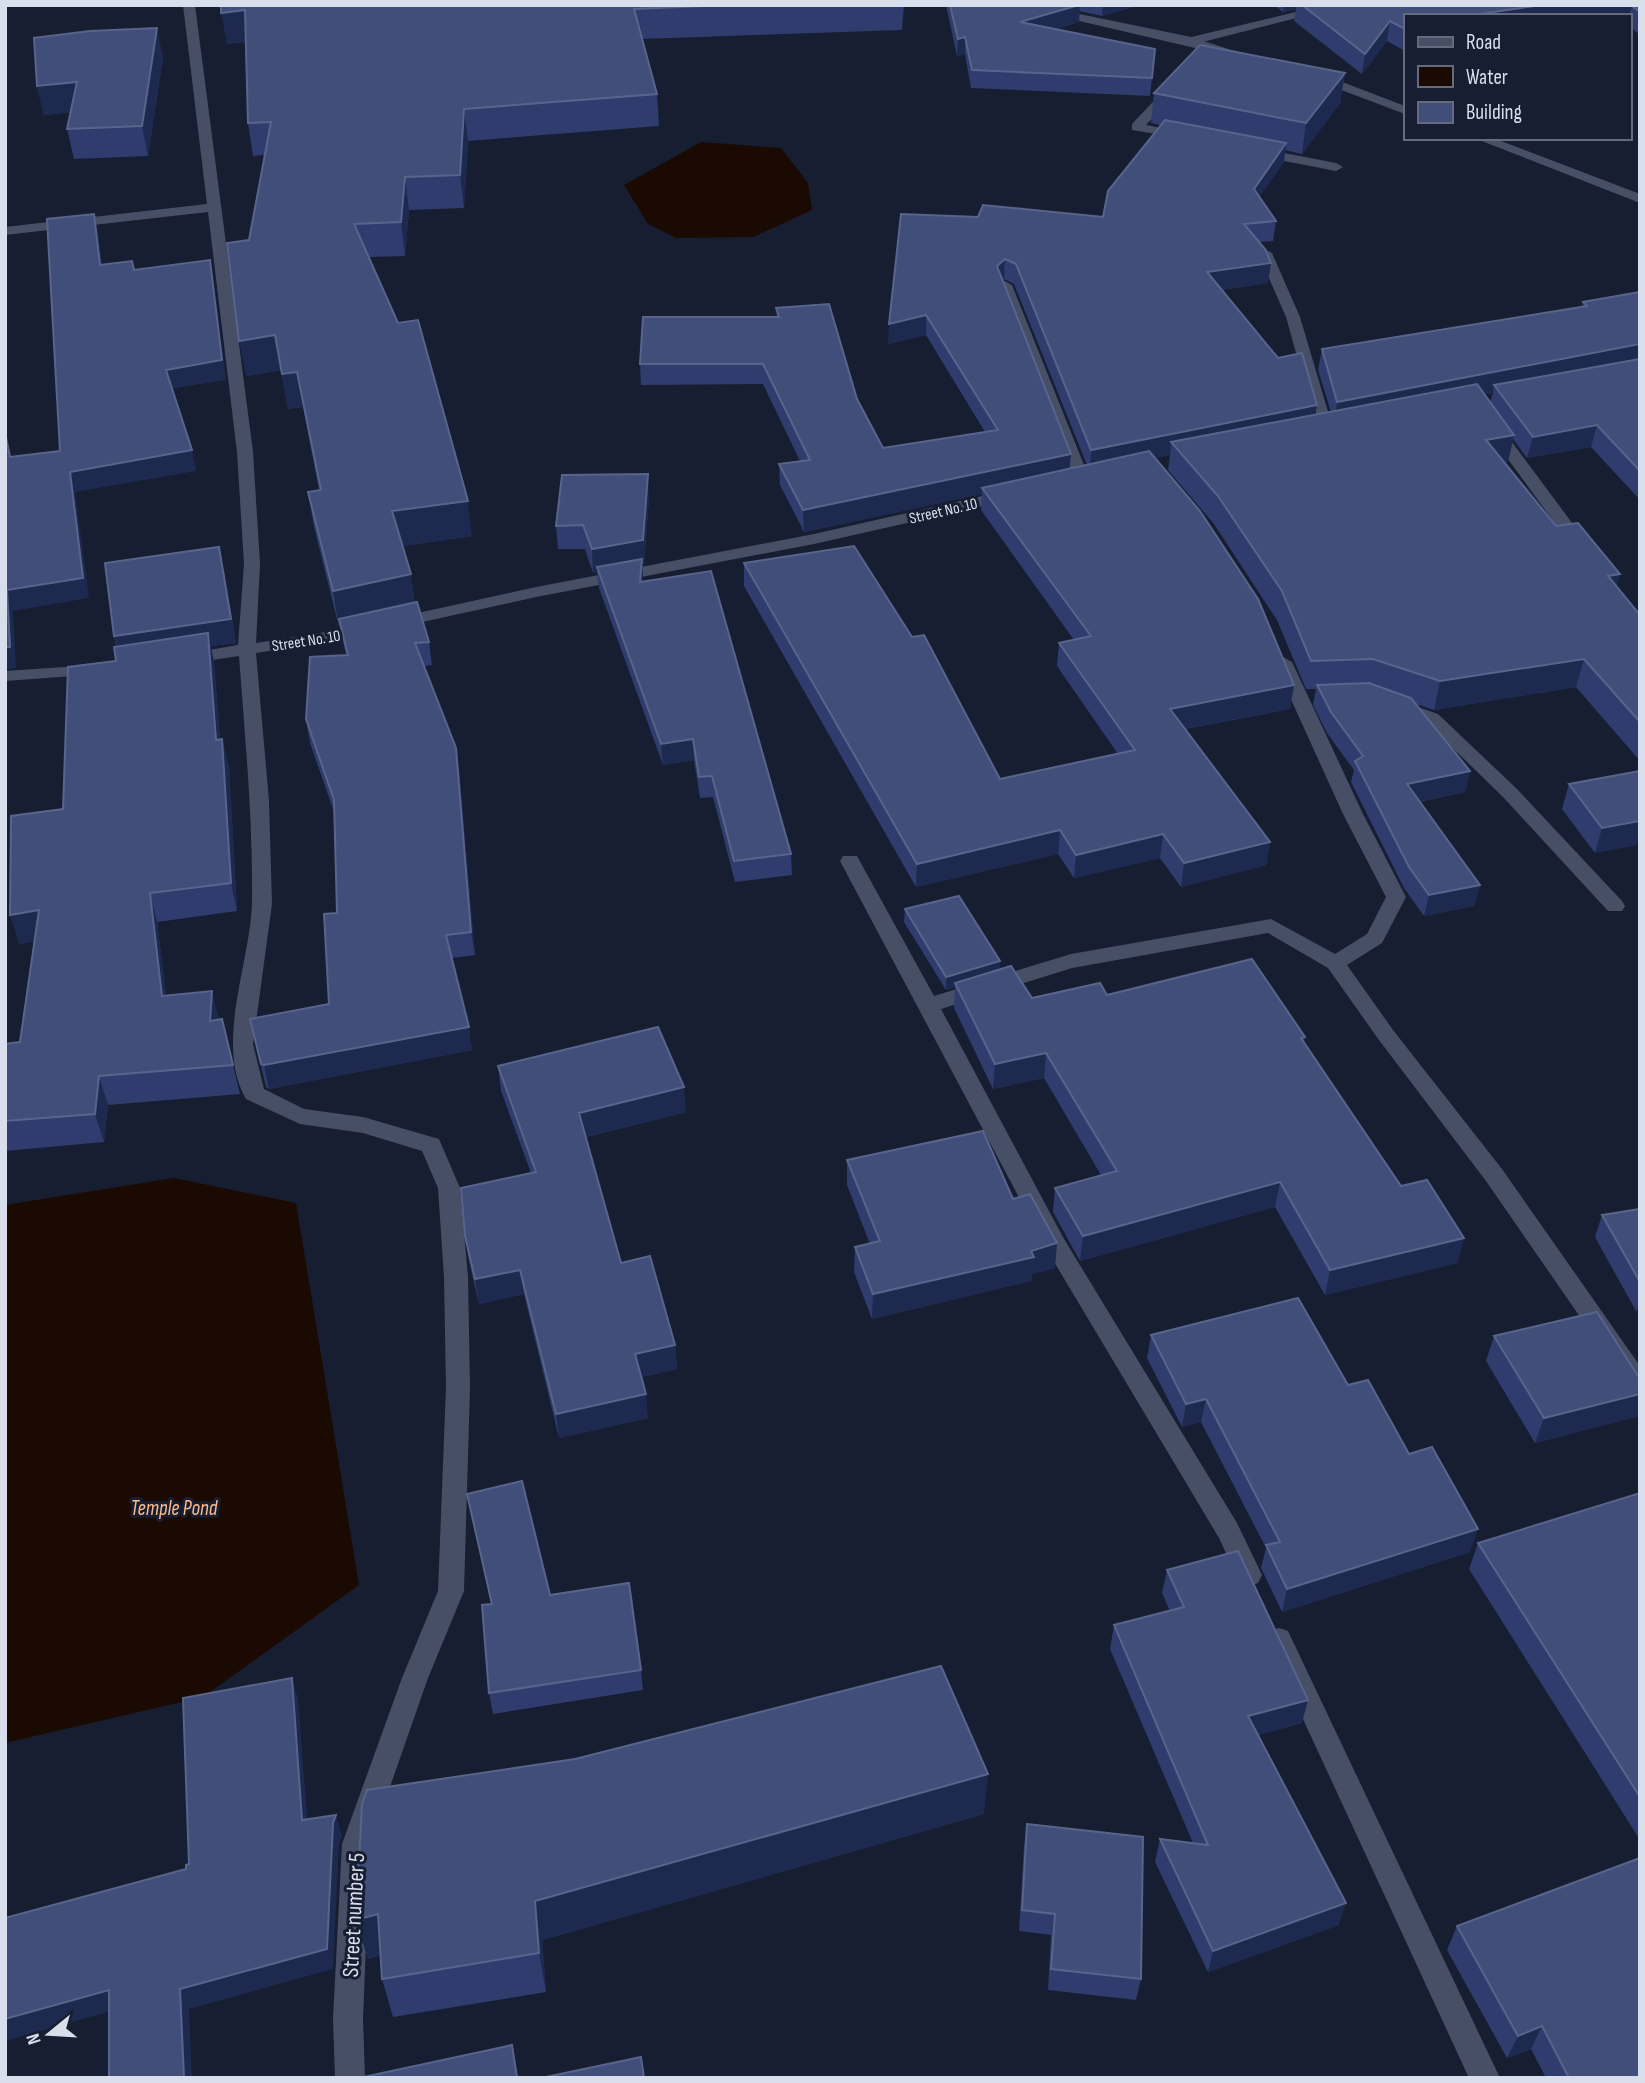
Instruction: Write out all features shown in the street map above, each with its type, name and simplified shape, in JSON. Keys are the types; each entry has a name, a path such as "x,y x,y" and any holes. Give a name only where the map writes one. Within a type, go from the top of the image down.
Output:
{"street":[{"path":"189,5 245,452 252,564 247,650"},
{"path":"1017,5 1191,41 1207,52 1250,57"},
{"path":"1191,41 1341,5"},
{"path":"1300,70 1404,110"},
{"path":"1184,77 1137,127 1190,138"},
{"path":"1485,140 1640,199"},
{"path":"1243,149 1336,167"},
{"path":"5,231 214,207"},
{"path":"1265,253 1293,317 1327,432"},
{"path":"1005,285 1082,480"},
{"path":"1483,414 1590,560"},
{"name":"Street No. 10","path":"167,662 345,634 536,592 814,539 1030,491"},
{"path":"1277,647 1353,814 1396,897 1375,938 1335,963"},
{"name":"Street number 5","path":"247,650 260,801 262,904 242,1044 254,1094 300,1116 363,1125 431,1145 449,1188 456,1277 458,1388 451,1591 401,1718 356,1844 348,2020 350,2078"},
{"path":"5,676 114,668"},
{"path":"1298,698 1325,696"},
{"path":"1380,699 1432,718 1510,793 1615,906"},
{"path":"850,861 1055,1244 1227,1531 1257,1594"},
{"path":"929,1005 1071,961 1271,926 1335,963 1386,1035 1493,1175 1640,1385"},
{"path":"1269,1619 1485,2078"}],"water":[{"path":"701,142 781,148 808,183 812,210 753,237 676,238 648,224 624,185"},
{"name":"Temple Pond","path":"174,1178 296,1203 359,1585 203,1697 5,1743 5,1205"}],"building":[{"path":"221,5 727,5 634,9 657,94 464,109 460,175 405,177 401,222 354,224 398,323 418,320 468,501 392,511 411,574 333,591 308,492 321,490 297,372 282,374 275,335 239,341 227,243 249,240 271,122 248,123 245,10 221,13"},
{"path":"950,5 1079,5 1020,22 1155,49 1152,78 972,70 965,37 958,39"},
{"path":"1302,5 1542,5 1480,14 1404,14 1404,28 1390,21 1365,54"},
{"path":"1634,5 1640,5 1640,12 1632,6"},
{"path":"157,28 142,126 67,129 77,82 37,86 34,38 90,31"},
{"path":"1200,45 1345,73 1306,123 1154,93"},
{"path":"1165,120 1286,143 1254,189 1276,221 1244,224 1265,249 1271,263 1207,272 1278,358 1302,353 1317,405 1091,450 1016,264 1005,259 997,266 1071,454 803,510 779,464 810,460 763,364 640,364 643,317 779,317 776,308 829,304 857,399 883,448 998,430 926,315 889,324 901,214 978,217 983,205 1103,217 1108,191"},
{"path":"94,214 100,265 132,261 134,270 210,260 222,360 166,370 192,450 70,472 83,578 7,590 10,647 5,647 5,433 10,457 60,451 47,219"},
{"path":"1640,292 1640,344 1337,402 1322,349 1587,306 1583,302"},
{"path":"1640,359 1640,471 1597,425 1533,437 1494,385"},
{"path":"1477,384 1514,435 1486,440 1556,526 1578,523 1620,574 1608,576 1640,615 1640,722 1584,659 1440,681 1373,659 1311,661 1282,591 1218,496 1171,442"},
{"path":"1149,451 1200,511 1258,599 1294,685 1170,709 1270,842 1184,863 1163,834 1076,855 1060,830 917,864 744,563 854,546 912,637 924,635 1000,779 1135,750 1059,643 1091,636 982,488"},
{"path":"648,474 643,540 592,549 583,525 556,526 562,475"},
{"path":"219,547 231,619 114,636 105,563"},
{"path":"642,559 640,582 711,571 791,854 734,861 712,776 699,777 693,739 661,744 597,567"},
{"path":"417,602 429,642 415,643 456,748 471,932 446,935 469,1027 261,1064 250,1019 329,1004 324,914 337,913 334,800 306,719 310,657 348,655 339,619"},
{"path":"208,633 216,740 222,739 231,883 150,893 162,996 212,991 210,1021 222,1019 233,1065 99,1076 95,1114 5,1121 5,1044 20,1042 39,910 10,915 11,816 63,809 68,667 116,661 114,647"},
{"path":"1369,683 1411,698 1470,771 1407,784 1480,885 1429,895 1409,867 1355,761 1363,756 1331,712 1317,685"},
{"path":"1640,771 1640,821 1602,828 1569,784"},
{"path":"959,896 1000,961 946,977 905,909"},
{"path":"1252,959 1305,1037 1301,1038 1401,1186 1427,1180 1464,1238 1330,1270 1280,1182 1083,1236 1055,1188 1117,1171 1046,1053 995,1064 955,983 1011,966 1032,998 1100,983 1107,995"},
{"path":"658,1027 684,1087 579,1113 621,1263 650,1256 675,1345 635,1354 646,1394 556,1414 520,1270 475,1279 465,1236 461,1188 536,1172 498,1066"},
{"path":"983,1131 1013,1199 1030,1194 1057,1243 1031,1251 1034,1257 873,1294 855,1247 880,1241 847,1160"},
{"path":"1640,1209 1640,1282 1602,1215"},
{"path":"1298,1298 1348,1385 1368,1380 1409,1454 1432,1447 1478,1529 1287,1589 1266,1545 1280,1542 1206,1399 1186,1404 1151,1335"},
{"path":"1597,1312 1640,1379 1640,1394 1544,1418 1494,1336"},
{"path":"522,1481 550,1595 629,1583 641,1670 489,1693 482,1605 492,1604 467,1494"},
{"path":"1640,1493 1640,1797 1478,1543"},
{"path":"1238,1551 1308,1700 1248,1716 1346,1903 1213,1951 1160,1839 1208,1845 1114,1625 1184,1607 1167,1570"},
{"path":"941,1666 988,1774 535,1901 539,1953 382,1979 378,1914 356,1920 362,1804 367,1790 575,1759"},
{"path":"292,1678 302,1820 336,1815 333,1823 327,1949 180,1989 184,2078 109,2078 109,1990 5,2019 5,1918 186,1869 189,1864 183,1698"},
{"path":"1027,1824 1143,1837 1141,1979 1051,1969 1055,1914 1022,1910"},
{"path":"1640,1858 1640,2078 1569,2078 1542,2026 1518,2036 1457,1926"},
{"path":"512,2045 517,2078 359,2078"},
{"path":"641,2057 644,2078 541,2078"}]}
